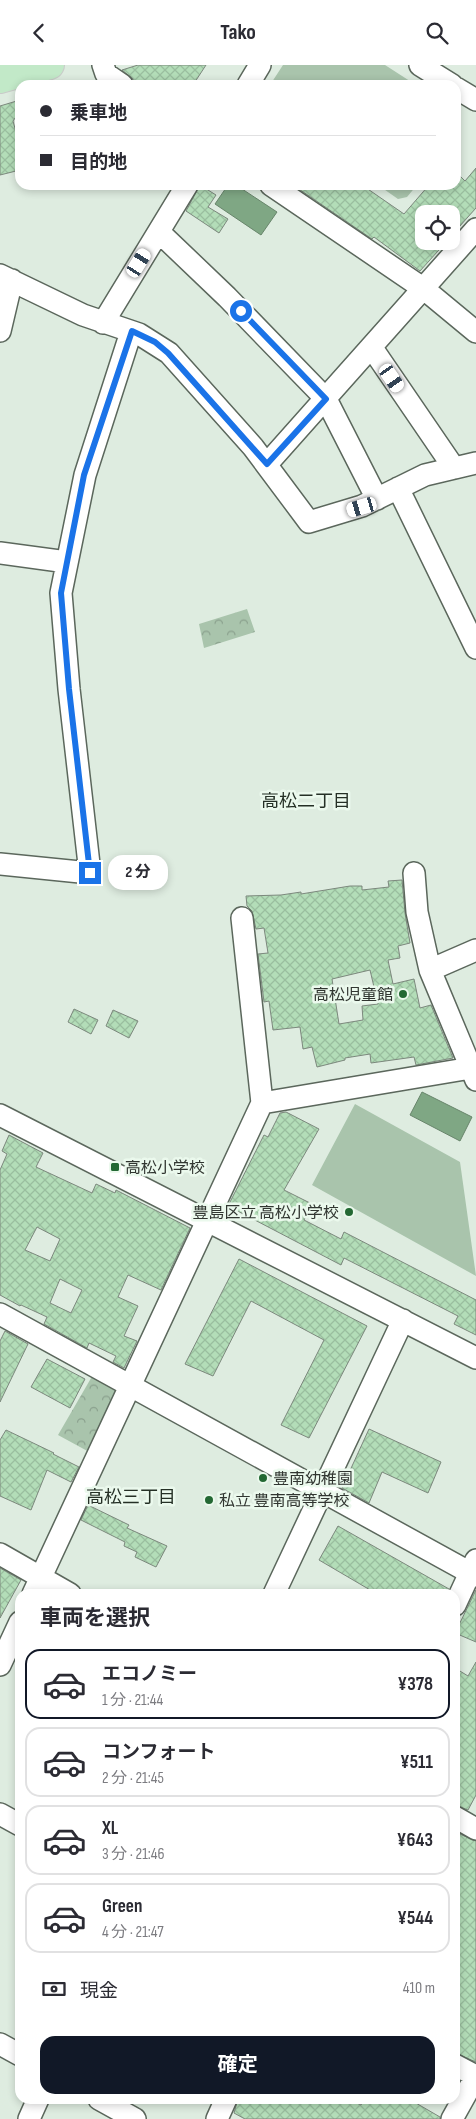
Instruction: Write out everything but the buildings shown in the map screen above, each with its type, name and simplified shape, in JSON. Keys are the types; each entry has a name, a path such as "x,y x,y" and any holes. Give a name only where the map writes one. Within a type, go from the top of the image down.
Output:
{"main road":[{"path":"0,79 50,65"}],"street":[{"path":"103,65 106,74 115,80"},
{"path":"251,80 260,65"},
{"path":"420,65 444,80"},
{"path":"461,90 476,100"},
{"path":"103,323 184,190"},
{"path":"277,190 424,289 476,332"},
{"path":"267,464 476,229"},
{"path":"158,232 227,297 326,399 377,499"},
{"path":"0,331 6,278 103,323 132,331 155,342 168,353 267,464 309,522 362,507 425,475 476,463"},
{"path":"0,864 90,873 69,689 61,593 88,461 132,331"},
{"path":"372,348 454,468"},
{"path":"398,489 476,648"},
{"path":"0,553 67,562"},
{"path":"262,1103 474,1074 470,1043 430,970 417,912 414,873"},
{"path":"37,1585 262,1103 242,918"},
{"path":"430,970 476,950"},
{"path":"3,1123 207,1220 476,1358"},
{"path":"0,1314 322,1492 474,1570 460,1596"},
{"path":"276,1589 402,1320"},
{"path":"0,1554 37,1585 52,1589"},
{"path":"0,1665 15,1633"},
{"path":"0,1814 15,1822"},
{"path":"460,1820 476,1829"},
{"path":"0,2044 15,2052"},
{"path":"452,2119 476,2076 460,2068"},
{"path":"29,2119 36,2104"},
{"path":"108,2104 135,2119"},
{"path":"217,2119 224,2104"}],"green space":[{"path":"283,65 385,65 408,80 273,80"},
{"path":"385,190 413,190 407,197 398,199"},
{"path":"247,609 255,632 204,648 199,624"},
{"path":"355,1104 460,1162 476,1276 312,1185"},
{"path":"94,1373 122,1389 91,1453 58,1435"}],"shaded area":[{"path":"225,190 244,190 277,212 261,235 215,204"},
{"path":"422,1092 472,1117 460,1141 410,1115"}],"place":[{"name":"高松児童館","path":"403,994"},
{"name":"高松小学校","path":"115,1167"},
{"name":"豊島区立 高松小学校","path":"349,1212"},
{"name":"豊南幼稚園","path":"263,1478"},
{"name":"私立 豊南高等学校","path":"209,1500"}],"district":[{"name":"高松二丁目","path":"306,801"},
{"name":"高松三丁目","path":"131,1497"}],"route":[{"path":"90,873 69,689 61,593 84,475 132,331 155,342 168,353 228,417 267,464 326,399 241,311"}]}
